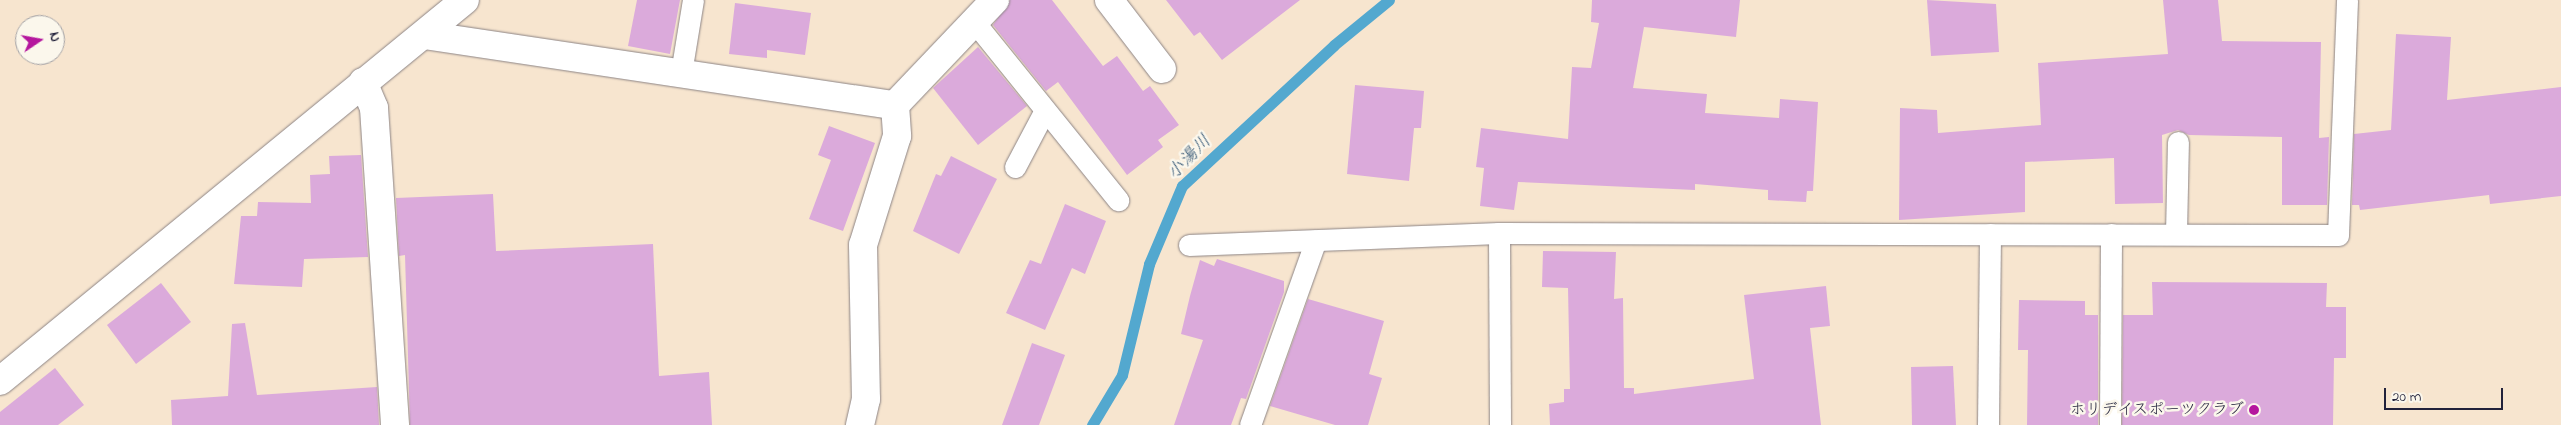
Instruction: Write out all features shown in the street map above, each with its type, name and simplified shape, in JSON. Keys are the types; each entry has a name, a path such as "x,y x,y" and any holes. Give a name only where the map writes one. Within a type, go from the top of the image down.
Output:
{"street":[{"path":"0,381 465,0"},
{"path":"860,425 866,399 863,245 896,136 895,105 972,19 995,0"},
{"path":"1109,0 1162,69"},
{"path":"424,35 895,105"},
{"path":"363,82 374,108 396,425"}],"lane":[{"path":"681,73 693,0"},
{"path":"1189,245 1499,233 2338,235 2347,0"},
{"path":"972,19 1118,200"},
{"path":"1015,167 1045,110"},
{"path":"2176,234 2178,142"},
{"path":"1499,233 1500,425"},
{"path":"1988,425 1990,234"},
{"path":"2110,234 2110,425"},
{"path":"1250,425 1316,240"}],"building":[{"path":"637,0 680,0 670,54 628,46"},
{"path":"1010,0 1052,0 1103,66 1117,56 1143,91 1150,86 1179,125 1158,140 1163,147 1127,175 1058,82 1046,91 993,25"},
{"path":"1166,0 1300,0 1222,60 1200,32 1194,36"},
{"path":"1592,0 1740,0 1736,37 1644,27 1633,88 1707,94 1705,113 1779,118 1780,99 1818,102 1813,191 1807,191 1806,202 1768,200 1768,190 1695,184 1695,190 1518,182 1514,210 1480,206 1484,168 1476,167 1481,128 1568,139 1572,67 1591,68 1599,23 1591,22"},
{"path":"1927,0 1996,4 1999,52 1931,56"},
{"path":"2163,0 2218,0 2222,41 2321,42 2319,138 2329,137 2327,205 2282,205 2282,137 2189,135 2178,130 2162,135 2163,203 2115,204 2114,158 2025,162 2025,212 1899,220 1900,108 1937,110 1938,133 2041,125 2038,63 2168,54"},
{"path":"735,3 811,13 805,55 767,50 767,58 729,54"},
{"path":"2396,34 2451,37 2447,100 2561,87 2561,196 2490,204 2489,195 2360,210 2359,205 2352,205 2354,134 2391,130"},
{"path":"978,47 1027,106 978,145 933,88"},
{"path":"1355,85 1424,91 1421,128 1414,128 1409,181 1347,174"},
{"path":"829,126 875,143 843,231 809,219 831,160 818,155"},
{"path":"361,155 368,257 304,259 302,287 234,284 241,216 257,216 258,202 311,203 310,175 330,174 329,156"},
{"path":"951,156 997,179 959,254 913,231 936,174 941,176"},
{"path":"493,194 496,251 653,244 659,376 709,372 712,425 410,425 405,255 399,256 396,198"},
{"path":"1065,204 1106,221 1085,274 1072,268 1045,330 1006,313 1030,260 1041,264"},
{"path":"1543,251 1616,252 1614,299 1623,298 1624,388 1634,388 1634,394 1754,379 1744,295 1826,286 1830,326 1810,328 1821,425 1550,425 1549,404 1564,402 1564,389 1570,389 1568,288 1542,287"},
{"path":"1217,259 1284,281 1284,292 1246,399 1241,398 1231,425 1174,425 1203,340 1181,334 1190,296 1200,260 1214,266"},
{"path":"2152,282 2327,283 2326,307 2346,307 2346,358 2334,358 2333,425 2122,425 2123,315 2153,315"},
{"path":"161,283 191,322 136,364 107,325"},
{"path":"1308,299 1384,321 1369,374 1382,378 1368,425 1335,425 1270,406"},
{"path":"2019,300 2085,301 2085,315 2098,315 2098,425 2027,425 2028,350 2018,350"},
{"path":"245,323 257,395 377,387 379,425 172,425 171,400 228,396 232,324"},
{"path":"1032,343 1065,355 1039,425 1002,425"},
{"path":"1953,366 1956,425 1912,425 1911,367"},
{"path":"55,368 84,405 58,425 0,425 0,412"}],"waterway":[{"name":"小湯川","path":"1092,425 1122,375 1149,264 1182,186 1334,45 1389,0"}],"place":[{"name":"ホリデイスポーツクラブ","path":"2254,410"}]}
